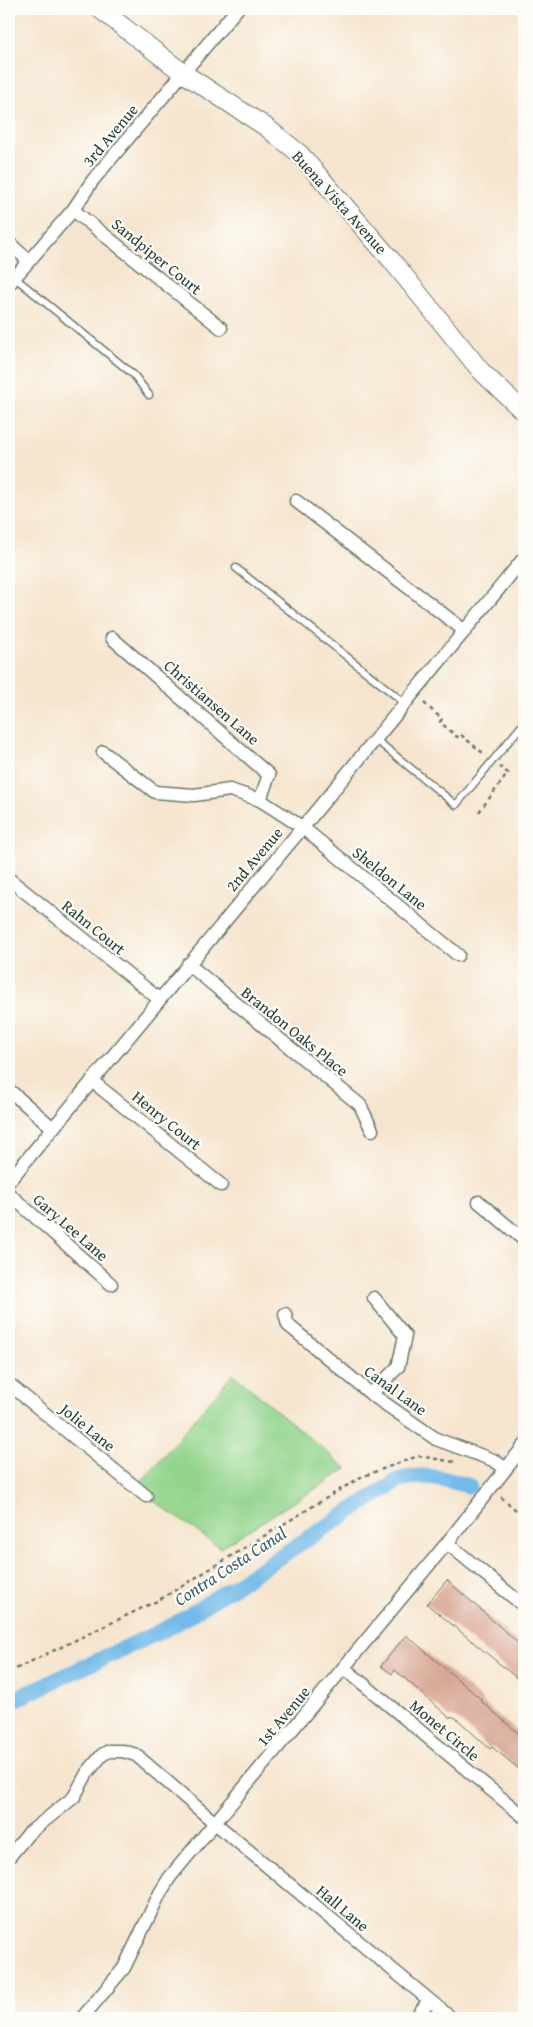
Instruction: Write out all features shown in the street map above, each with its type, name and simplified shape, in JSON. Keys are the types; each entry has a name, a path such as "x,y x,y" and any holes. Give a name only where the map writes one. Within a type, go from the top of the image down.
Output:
{"street":[{"name":"Buena Vista Avenue","path":"100,9 183,73 266,126 300,154 393,262 481,371 524,412"},
{"name":"3rd Avenue","path":"12,280 73,210 93,180 237,9"},
{"name":"Sandpiper Court","path":"73,210 221,328"},
{"path":"9,244 28,260"},
{"path":"296,501 465,631"},
{"name":"2nd Avenue","path":"9,1181 302,826 406,704 524,558"},
{"name":"Christiansen Lane","path":"112,638 269,775 260,800"},
{"name":"Sheldon Lane","path":"103,752 155,792 194,795 230,790 260,800 302,826 458,955"},
{"name":"Rahn Court","path":"9,879 159,999"},
{"name":"Brandon Oaks Place","path":"188,964 360,1105 372,1130"},
{"name":"Henry Court","path":"92,1081 221,1185"},
{"path":"9,1090 53,1128"},
{"name":"Gary Lee Lane","path":"9,1194 111,1284"},
{"path":"479,1202 524,1240"},
{"path":"371,1394 398,1367 405,1336 374,1298"},
{"name":"Canal Lane","path":"285,1314 288,1325 371,1394 436,1438 493,1460 505,1468"},
{"name":"Jolie Lane","path":"9,1384 146,1496"},
{"name":"1st Avenue","path":"82,2018 124,1968 160,1892 170,1877 447,1544 524,1446"},
{"path":"447,1544 524,1606"},
{"name":"Monet Circle","path":"344,1668 524,1817"},
{"name":"Hall Lane","path":"9,1857 29,1833 74,1797 87,1773 102,1755 109,1751 123,1750 136,1755 450,2018"},
{"path":"415,2018 429,2001"}],"lane":[{"path":"12,280 134,375 149,395"},
{"path":"236,568 406,704"},
{"path":"375,739 456,805 523,724"}],"path":[{"path":"424,703 442,719 440,722 457,737 460,734 508,774 479,812"},
{"path":"9,1672 159,1600 361,1477 418,1456 461,1464"},
{"path":"492,1486 504,1501 517,1511 524,1513"}],"green space":[{"path":"233,1374 347,1469 220,1548 136,1488"}],"building":[{"path":"447,1580 524,1648 524,1684 427,1604"},
{"path":"406,1635 524,1738 524,1773 492,1747 490,1749 456,1718 451,1716 450,1718 395,1670 392,1674 381,1666"}],"waterway":[{"name":"Contra Costa Canal","path":"9,1702 172,1626 399,1480 426,1477 469,1486"}]}
